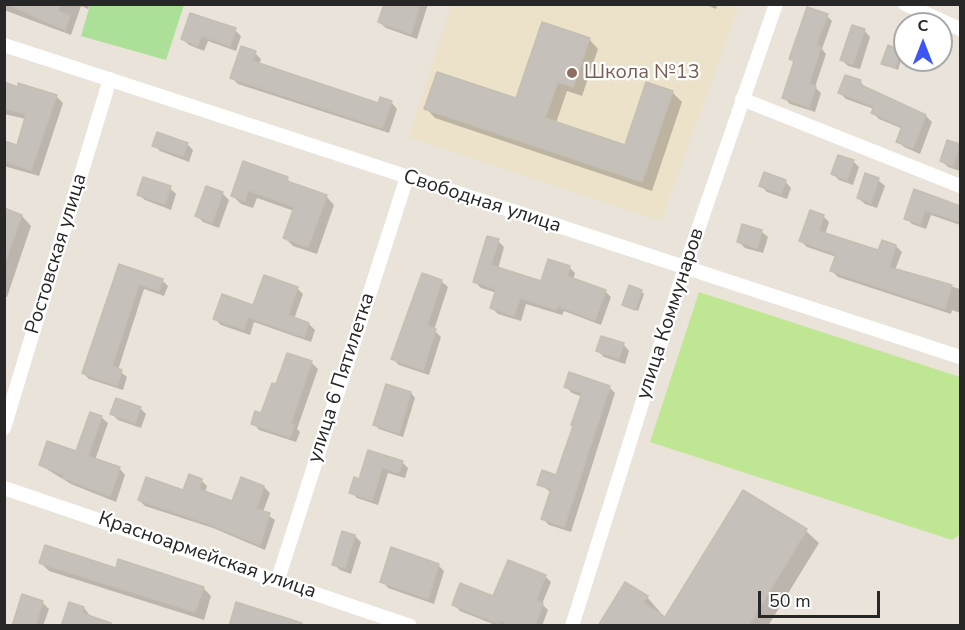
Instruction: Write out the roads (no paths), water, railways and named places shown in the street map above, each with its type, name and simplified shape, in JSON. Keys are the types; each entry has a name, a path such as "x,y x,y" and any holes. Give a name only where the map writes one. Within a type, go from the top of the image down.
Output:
{"street":[{"name":"улица Коммунаров","path":"572,626 685,267 776,4"},
{"path":"904,4 960,29"},
{"name":"Свободная улица","path":"4,45 960,357"},
{"name":"Ростовская улица","path":"4,428 110,79"},
{"path":"742,99 960,186"},
{"name":"улица 6 Пятилетка","path":"278,579 407,177"},
{"name":"Красноармейская улица","path":"4,488 278,579 410,626"}],"place":[{"name":"Школа №13","path":"572,73"}]}
